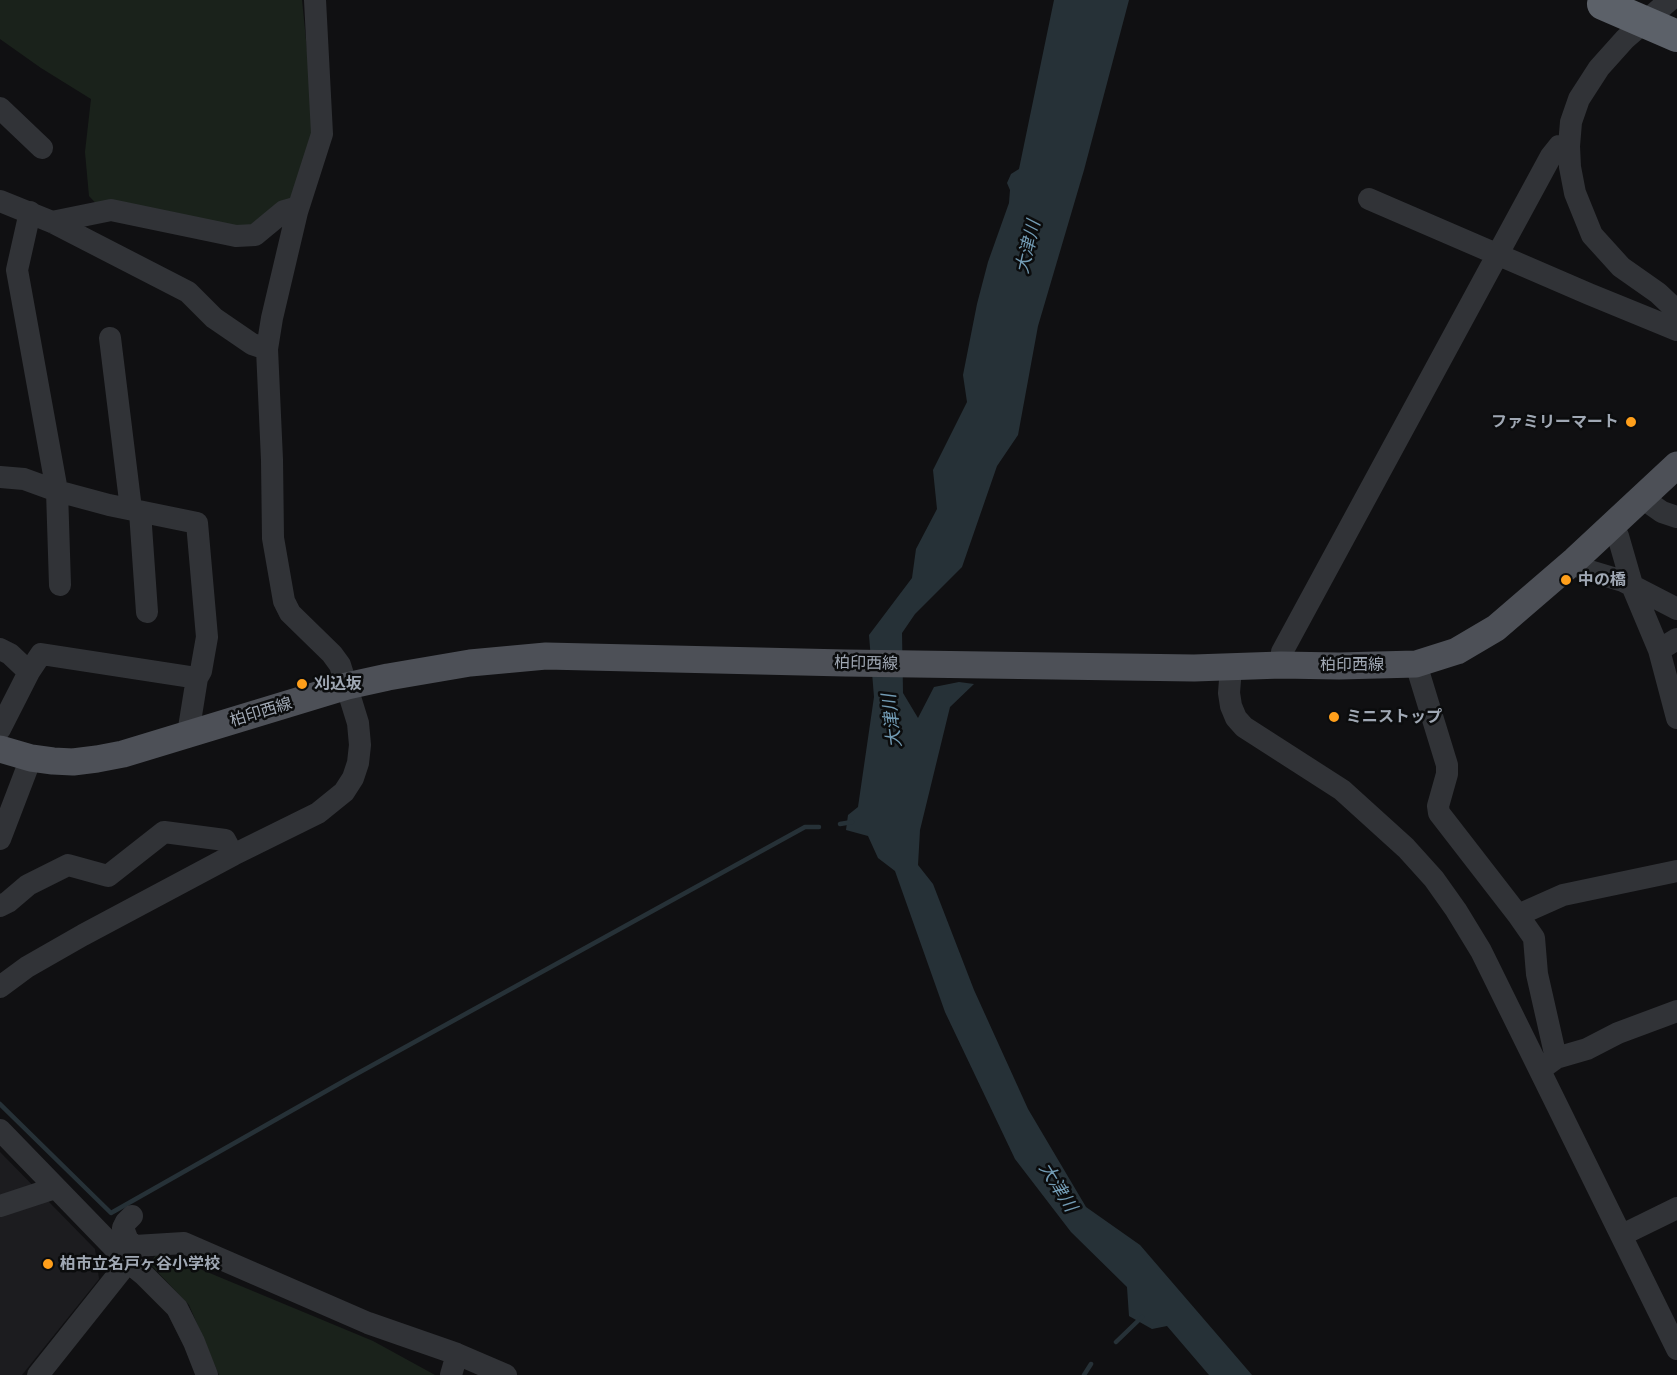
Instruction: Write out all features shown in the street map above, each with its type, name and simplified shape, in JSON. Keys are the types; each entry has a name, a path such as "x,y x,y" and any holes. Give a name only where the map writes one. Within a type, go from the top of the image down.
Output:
{"highway":[{"path":"1647,0 1677,14"},
{"path":"1603,4 1677,36"}],"main road":[{"name":"柏印西線","path":"0,749 31,758 73,762 97,759 123,754 347,687 388,677 507,658 546,656 845,663 1231,667 1416,664 1457,651 1496,628 1575,560 1677,465"}],"street":[{"path":"0,987 83,935 232,855 318,813 344,792 356,770 360,745 358,723 340,665 332,654 290,613 284,602 273,538 267,349 298,207 322,134 315,0"},
{"path":"1670,0 1625,39 1599,68 1579,99 1571,122 1569,146 1575,193 1592,235 1621,267 1658,293 1677,311"},
{"path":"0,108 42,148"},
{"path":"1281,665 1282,652 1497,253 1551,156 1559,146 1569,146"},
{"path":"1369,199 1677,330"},
{"path":"0,201 52,222 188,292 214,318 252,344 267,349"},
{"path":"52,222 111,210 236,236 255,235 284,211 298,207"},
{"path":"30,212 8,270 57,490 60,585"},
{"path":"110,338 147,612"},
{"path":"0,477 24,479 135,510 197,523 207,637 201,670 197,678 188,734"},
{"path":"1642,498 1662,512 1677,517"},
{"path":"1611,527 1618,536 1633,588 1668,645 1677,718"},
{"path":"1575,560 1583,569 1623,581 1677,609"},
{"path":"0,649 10,654 29,672"},
{"path":"0,729 29,672 41,654 197,678"},
{"path":"1416,664 1447,765 1447,774 1438,806 1439,813 1534,938 1547,1064"},
{"path":"1231,667 1229,693 1231,706 1236,718 1244,727 1342,790 1406,848 1434,879 1456,910 1547,1064 1622,1235 1677,1349"},
{"path":"0,839 31,758"},
{"path":"0,906 28,885 68,865 108,876 164,832 225,840 232,855"},
{"path":"1518,915 1563,895 1677,871"},
{"path":"1547,1064 1587,1049 1618,1033 1677,1011"},
{"path":"0,1130 55,1188 128,1254 144,1275 177,1308 207,1375"},
{"path":"0,1206 55,1188"},
{"path":"1622,1235 1677,1208"},
{"path":"38,1375 128,1254 128,1241 123,1228 132,1216"},
{"path":"128,1254 184,1243 368,1323 454,1365 506,1375"}],"shaded area":[{"path":"0,0 302,0 315,130 293,203 256,228 109,217 89,196 85,152 91,99 0,39"},
{"name":"柏市立名戸ヶ谷小学校","path":"0,1152 95,1249 99,1279 22,1375 0,1375"},
{"path":"159,1252 373,1341 435,1375 219,1375 189,1305 149,1263"}],"water":[{"name":"大津川","path":"1054,0 1129,0 1084,170 1038,326 1018,435 997,466 962,567 915,614 902,633 903,693 918,718 934,687 959,682 974,684 950,707 920,830 918,865 933,884 974,990 1028,1109 1086,1207 1140,1245 1252,1375 1209,1375 1167,1326 1152,1329 1129,1316 1127,1287 1071,1232 1015,1159 945,1012 895,871 878,858 868,836 846,830 848,815 858,807 874,697 869,635 912,578 916,549 937,509 933,470 967,402 963,375 977,304 988,262 1009,203 1010,190 1007,183 1011,174 1019,169"}],"waterway":[{"path":"840,824 852,822"},
{"path":"0,1104 111,1213 351,1077 805,827 819,827"},
{"path":"1116,1342 1142,1317"},
{"path":"1084,1375 1091,1364"}],"place":[{"name":"ファミリーマート","path":"1631,422"},
{"name":"中の橋","path":"1566,580"},
{"name":"刈込坂","path":"302,684"},
{"name":"ミニストップ","path":"1334,717"},
{"name":"柏市立名戸ヶ谷小学校","path":"48,1264"}]}
